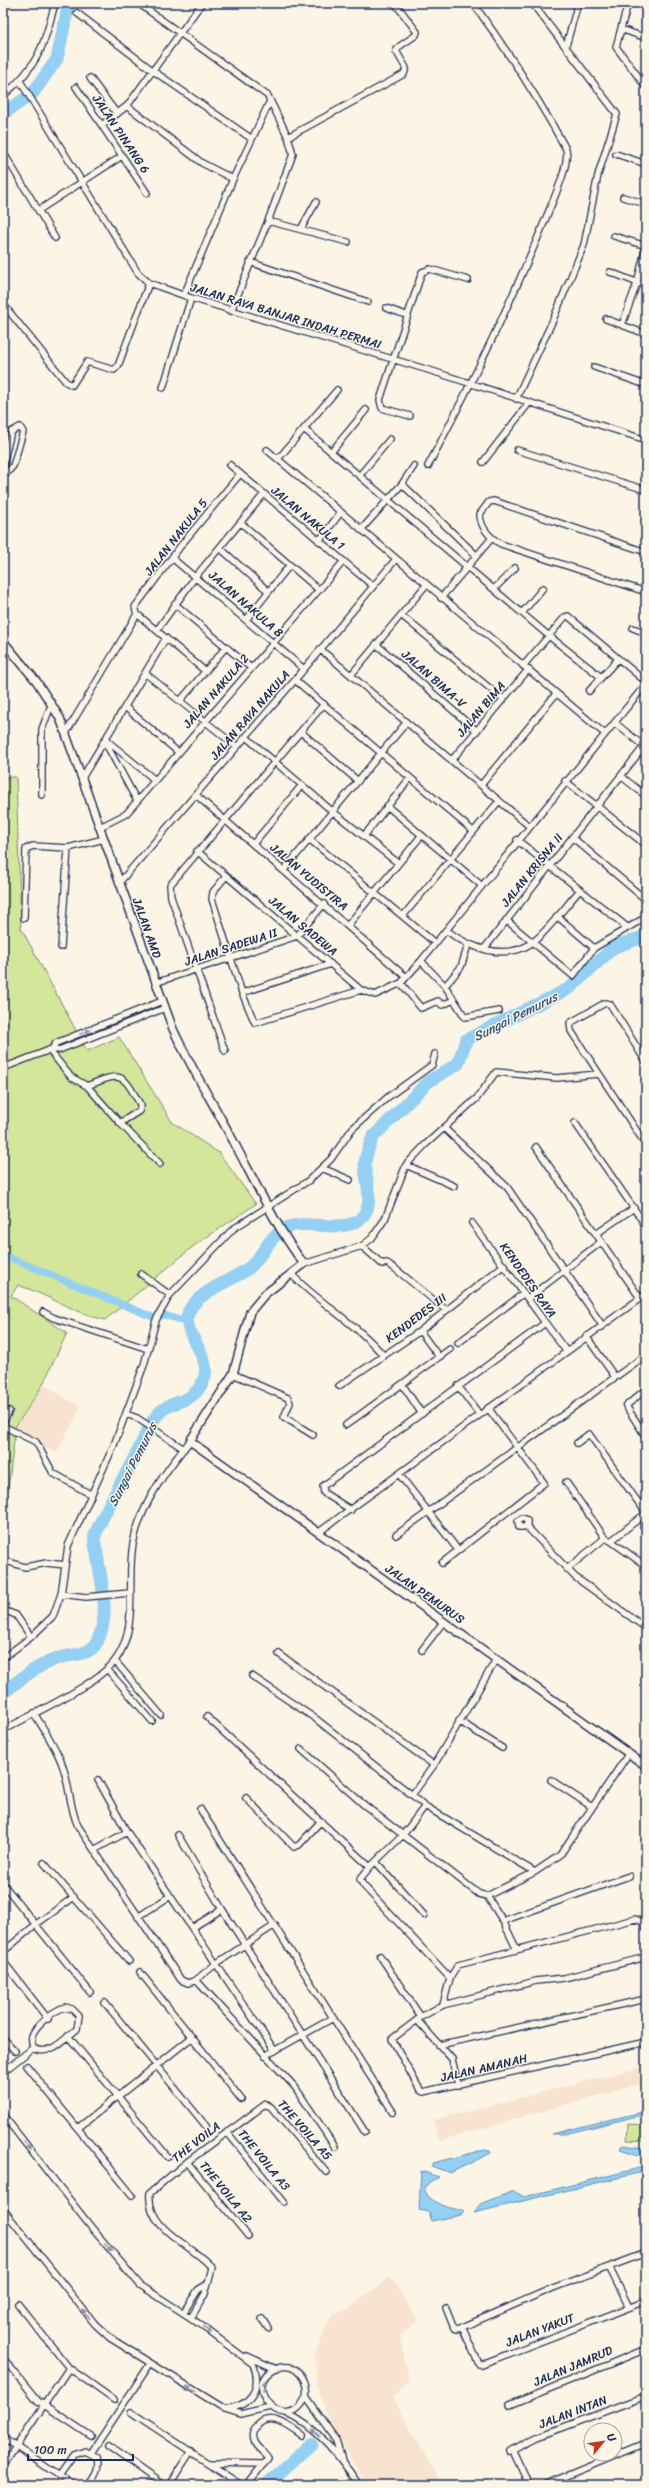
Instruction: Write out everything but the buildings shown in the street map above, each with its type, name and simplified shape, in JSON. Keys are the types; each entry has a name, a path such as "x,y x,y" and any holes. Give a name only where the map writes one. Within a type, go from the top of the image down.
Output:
{"street":[{"path":"3,96 20,81 32,66 46,38 55,3"},
{"path":"138,3 263,91 270,101 292,148 292,158 231,311"},
{"path":"102,125 127,106 202,3"},
{"path":"288,137 404,74 406,68 396,52 400,46 416,36 417,32 395,3"},
{"path":"428,466 471,385 538,237 555,196 567,152 511,55 473,3"},
{"path":"516,399 553,320 584,245 598,175 617,120 615,110 566,46 538,6 532,3"},
{"path":"566,46 578,3"},
{"path":"628,3 616,44 618,50 646,87"},
{"path":"77,13 152,70 252,138"},
{"path":"621,29 646,38"},
{"path":"90,78 117,114"},
{"name":"JALAN RAYA BANJAR INDAH PERMAI","path":"20,81 138,272 149,283 231,311 393,360 646,440"},
{"name":"JALAN PINANG 6","path":"76,87 147,193"},
{"path":"184,295 233,179 270,101"},
{"path":"127,106 202,163 233,179"},
{"path":"3,152 39,210 54,238"},
{"path":"616,154 646,164"},
{"path":"39,210 122,156"},
{"path":"623,196 646,204"},
{"path":"301,229 316,202"},
{"path":"268,221 348,242"},
{"path":"614,236 646,246 637,284 622,325"},
{"path":"250,262 368,302"},
{"path":"410,416 382,408 380,400 406,315 424,269 430,269 468,280"},
{"path":"610,272 637,284 646,286"},
{"path":"3,304 66,382 72,385 87,362 114,370 118,366 149,283"},
{"path":"163,388 191,298"},
{"path":"386,308 406,315"},
{"path":"606,319 646,334"},
{"path":"594,368 646,384"},
{"path":"278,459 337,390"},
{"path":"484,462 529,403"},
{"path":"332,451 366,410"},
{"path":"3,482 5,475 4,460 12,432 20,427 23,432 18,451 13,466 5,475"},
{"path":"304,428 549,636 601,677"},
{"path":"360,476 390,439"},
{"path":"267,450 441,598 605,734"},
{"path":"517,450 646,490"},
{"name":"JALAN NAKULA 1","path":"230,465 373,586"},
{"path":"361,530 402,484 414,466"},
{"name":"JALAN NAKULA 5","path":"138,614 135,608 172,558 240,474"},
{"path":"402,484 476,555"},
{"path":"157,630 196,576 264,494"},
{"path":"646,552 494,500 489,502 480,517 491,539 541,559 646,592"},
{"path":"319,541 341,512"},
{"path":"240,523 319,590"},
{"path":"441,598 491,539"},
{"path":"220,548 268,591"},
{"name":"JALAN NAKULA 8","path":"172,558 196,576 304,669"},
{"name":"JALAN RAYA NAKULA","path":"120,883 296,680 320,649 396,559"},
{"name":"JALAN NAKULA 2","path":"100,826 121,817 138,801 205,720 343,562"},
{"path":"246,620 289,566"},
{"path":"494,589 515,568"},
{"path":"351,675 426,585"},
{"path":"522,613 544,588"},
{"path":"175,604 251,668"},
{"path":"66,733 138,614 205,671"},
{"path":"401,615 503,700"},
{"name":"JALAN BIMA","path":"451,761 503,700 549,636 568,616 618,659"},
{"path":"633,628 646,632"},
{"path":"82,778 166,638"},
{"name":"JALAN AMD","path":"3,641 52,703 66,733 155,983 190,1064 237,1148 275,1223 286,1241 304,1264"},
{"name":"JALAN BIMA-V","path":"376,644 477,731"},
{"path":"180,701 226,647"},
{"path":"320,649 528,826"},
{"path":"226,876 212,896 242,993 255,1023 362,990 375,995 401,982 446,930 528,826 615,723 646,683 618,659 589,691"},
{"path":"145,673 237,747"},
{"path":"296,680 473,830"},
{"path":"481,785 556,694"},
{"path":"42,795 42,729 52,703"},
{"path":"225,1050 169,890 173,879 324,704"},
{"path":"125,707 178,752"},
{"path":"284,870 406,723"},
{"path":"615,723 645,746"},
{"path":"301,732 358,781"},
{"path":"246,737 276,761 332,811 398,864"},
{"path":"105,741 155,780"},
{"path":"105,741 138,801"},
{"name":"JALAN KRISNA II","path":"484,949 645,746"},
{"path":"621,776 646,796"},
{"path":"364,836 410,778"},
{"path":"566,781 646,845"},
{"path":"253,844 302,784"},
{"name":"JALAN YUDISTIRA","path":"196,795 348,924 406,977"},
{"path":"403,916 473,830 499,801"},
{"path":"387,806 481,885"},
{"path":"348,924 421,836"},
{"path":"572,837 646,900"},
{"path":"24,918 26,849 33,846 68,848 104,839"},
{"path":"309,839 435,943"},
{"path":"517,840 627,927"},
{"path":"61,947 68,848"},
{"name":"JALAN SADEWA","path":"197,851 362,990"},
{"path":"446,930 468,945 507,953 533,942 580,890"},
{"path":"297,936 324,904"},
{"path":"557,916 594,948"},
{"path":"506,920 572,976 575,975 594,948 646,917"},
{"name":"JALAN SADEWA II","path":"155,983 297,936"},
{"path":"445,986 461,967 468,945"},
{"path":"421,960 445,986 465,1017 499,1011"},
{"path":"242,993 331,964"},
{"path":"401,982 421,1008 438,1001 442,1005 454,1000"},
{"path":"646,1062 610,1004 605,1003 576,1018 569,1024 598,1074 646,1145"},
{"path":"3,1068 50,1050 59,1050 164,1004"},
{"path":"50,1050 71,1076 87,1086 160,1164"},
{"path":"3,1658 31,1637 53,1616 61,1594 68,1546 126,1414 156,1320 170,1295 229,1232 308,1182 322,1168 352,1129 383,1101 432,1065 435,1054"},
{"path":"3,1730 107,1669 115,1661 126,1637 129,1622 132,1544 137,1528 162,1478 190,1441 233,1374 250,1312 265,1294 304,1264 362,1246 372,1238 382,1225 406,1165 477,1098 496,1072 557,1078 598,1074"},
{"path":"87,1086 117,1076 124,1079 141,1106 139,1111 120,1123"},
{"path":"575,1123 646,1226"},
{"path":"444,1128 503,1182 602,1325"},
{"path":"536,1147 640,1298"},
{"path":"406,1165 454,1186"},
{"path":"322,1168 350,1180"},
{"path":"596,1234 634,1208"},
{"name":"KENDEDES RAYA","path":"472,1223 566,1350"},
{"path":"458,1342 564,1270 601,1242"},
{"path":"362,1246 382,1264 387,1263 393,1267 446,1310"},
{"name":"KENDEDES III","path":"339,1386 420,1331 504,1265"},
{"path":"141,1274 170,1295"},
{"path":"291,1274 314,1296 322,1299 362,1332 384,1356"},
{"path":"319,1532 351,1510 566,1350 646,1294"},
{"path":"43,1312 54,1318 148,1349"},
{"path":"351,1510 324,1493 323,1486 545,1323"},
{"path":"420,1331 439,1357"},
{"path":"586,1336 615,1377"},
{"path":"346,1425 450,1349"},
{"path":"396,1535 646,1354"},
{"path":"233,1374 288,1398 290,1403 284,1417 313,1435"},
{"path":"402,1384 422,1414"},
{"path":"458,1386 479,1414"},
{"path":"646,1389 626,1406 646,1437"},
{"path":"442,1563 544,1484 488,1408"},
{"path":"9,1412 3,1424 36,1442 54,1473 90,1494"},
{"path":"126,1414 137,1418 184,1449"},
{"path":"567,1569 646,1513 589,1434 577,1443"},
{"name":"JALAN PEMURUS","path":"190,1441 646,1765"},
{"path":"399,1474 458,1550"},
{"path":"566,1482 608,1540 646,1566"},
{"path":"646,1522 643,1526 646,1530"},
{"path":"527,1527 567,1569 583,1583 646,1628"},
{"path":"3,1560 25,1567 47,1563 65,1565"},
{"path":"61,1594 100,1596 112,1593 130,1593"},
{"path":"3,1610 16,1615 31,1637"},
{"path":"422,1650 444,1621"},
{"path":"279,1654 434,1765"},
{"path":"412,1795 434,1765 497,1658"},
{"path":"115,1661 161,1714"},
{"path":"107,1669 152,1721"},
{"path":"252,1676 316,1719 425,1806 534,1872"},
{"path":"34,1713 58,1755 64,1769 72,1812 78,1826 181,1980 188,1983 196,1980 245,1943 275,1925"},
{"path":"207,1717 370,1867"},
{"path":"459,1721 502,1748"},
{"path":"301,1749 363,1804 479,1894 487,1896 534,1872 560,1855 629,1752"},
{"path":"98,1780 127,1832 217,1963 275,2051"},
{"path":"551,1780 592,1807"},
{"path":"246,1798 294,1846 299,1845 321,1821"},
{"path":"425,1806 403,1835 370,1867 360,1879 363,1885 450,1978"},
{"path":"200,1809 393,2112"},
{"path":"94,1850 127,1832"},
{"path":"178,1834 222,1909 365,2132"},
{"path":"376,1862 424,1915"},
{"path":"44,1863 129,1961"},
{"path":"503,1921 629,1876"},
{"path":"3,1884 90,1992"},
{"path":"138,1917 170,1896"},
{"path":"487,1896 503,1921 518,1950"},
{"path":"3,1952 35,1925 74,1897"},
{"path":"192,1928 222,1909"},
{"path":"443,2005 450,1978 458,1965 518,1950 583,1931 635,1919 641,1921 646,1930"},
{"path":"380,1956 419,2018 453,2062 458,2085"},
{"name":"JALAN AMANAH","path":"646,1957 564,1978 536,1981 443,2005 419,2018 392,2039 420,2090 426,2092 646,2042"},
{"path":"3,1961 48,2018"},
{"path":"140,1972 240,2099"},
{"path":"196,1980 299,2093 335,2147"},
{"path":"439,2045 646,1999"},
{"path":"105,2003 206,2126"},
{"path":"65,2007 72,2009 79,2016 79,2025 68,2036 46,2052 33,2048 32,2035 60,2008 65,2007"},
{"path":"265,2056 333,2018"},
{"path":"68,2036 168,2157"},
{"path":"3,2038 15,2051"},
{"path":"78,2128 191,2038"},
{"path":"3,2072 33,2048"},
{"path":"27,2066 132,2195"},
{"name":"THE VOILA","path":"206,2285 213,2272 212,2268 170,2234 159,2221 151,2204 150,2193 187,2162 266,2104"},
{"name":"THE VOILA A5","path":"266,2104 271,2106 326,2172"},
{"path":"3,2115 91,2227 140,2285 191,2318 253,2364 257,2375 254,2394 240,2406 225,2409"},
{"name":"THE VOILA A3","path":"227,2132 284,2202"},
{"name":"THE VOILA A2","path":"187,2162 248,2236"},
{"path":"3,2209 95,2324 110,2338 225,2409 241,2414 270,2406"},
{"path":"446,2308 454,2328 462,2327 646,2253"},
{"path":"609,2267 629,2307"},
{"path":"183,2313 198,2290 206,2285"},
{"path":"191,2318 205,2294 206,2285"},
{"name":"JALAN YAKUT","path":"462,2327 477,2362 482,2364 646,2301"},
{"path":"18,2304 69,2368 114,2400"},
{"path":"262,2319 268,2328"},
{"name":"JALAN JAMRUD","path":"510,2405 646,2349"},
{"path":"242,2355 276,2369 290,2368 303,2376 308,2390 306,2397 300,2406 286,2413"},
{"path":"3,2358 44,2405 91,2436"},
{"path":"91,2453 150,2364"},
{"path":"3,2466 69,2368"},
{"path":"276,2369 268,2375 263,2386 263,2394 270,2406 307,2424 342,2460 359,2485"},
{"name":"JALAN INTAN","path":"529,2485 510,2450 544,2434 646,2396"},
{"path":"306,2397 335,2438 342,2460"},
{"path":"131,2412 241,2485"},
{"path":"248,2485 268,2458 255,2444 253,2431 266,2418 271,2418 290,2426 302,2435"},
{"path":"3,2438 73,2485"},
{"path":"544,2485 646,2443"},
{"path":"108,2446 163,2485"},
{"path":"59,2476 74,2455 85,2451 97,2457 99,2464 98,2470 88,2485"},
{"path":"169,2485 191,2451"},
{"path":"209,2463 264,2464"}],"shaded area":[{"path":"39,1382 81,1407 57,1453 13,1436"},
{"path":"646,2066 646,2082 439,2141 433,2120"},
{"path":"390,2276 418,2321 400,2336 409,2381 393,2398 442,2485 366,2485 328,2418 316,2382 315,2354 326,2327 334,2313 347,2310"}],"green space":[{"path":"3,646 8,652 3,711"},
{"path":"3,777 16,777 21,928 87,1051 119,1037 172,1122 219,1153 256,1204 195,1245 105,1320 83,1313 18,1285 11,1296 67,1333 42,1386 16,1426 6,1505 3,1507"},
{"path":"628,2124 646,2125 646,2141 627,2140"}],"water":[{"path":"646,2111 646,2114 565,2134 551,2134"},
{"path":"622,2145 646,2148 646,2171 474,2213 482,2203 514,2191 524,2197 643,2167 645,2162 641,2156 620,2149"},
{"path":"484,2150 490,2151 491,2153 450,2173 431,2166 433,2163"},
{"path":"421,2171 439,2177 424,2187 429,2197 438,2204 462,2210 464,2212 461,2215 432,2221 429,2212 419,2210"}],"waterway":[{"path":"3,114 33,93 57,59 69,3"},
{"name":"Sungai Pemurus","path":"3,1693 44,1664 59,1658 80,1654 90,1650 97,1642 103,1621 104,1598 94,1537 110,1503 156,1417 170,1405 189,1398 199,1388 204,1379 206,1370 204,1360 188,1324 188,1315 192,1306 204,1294 250,1267 273,1238 284,1229 299,1225 339,1226 356,1222 367,1210 369,1197 365,1163 373,1137 429,1081 458,1064 466,1040 570,988 614,947 646,936"},
{"path":"3,1255 155,1318 164,1315 187,1322"},
{"path":"266,2485 311,2444"}]}
